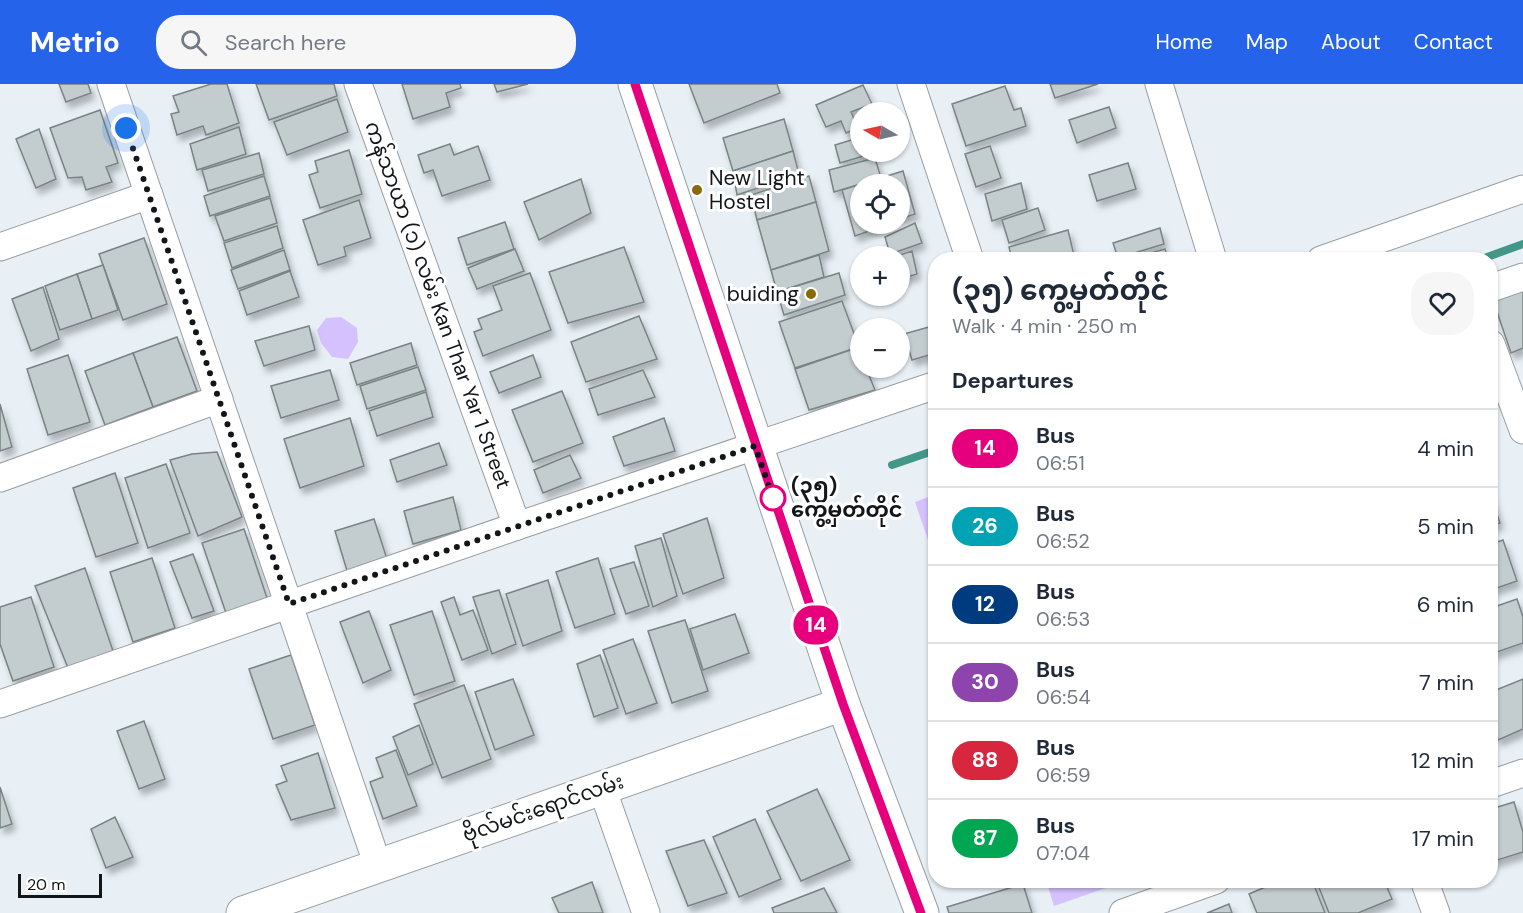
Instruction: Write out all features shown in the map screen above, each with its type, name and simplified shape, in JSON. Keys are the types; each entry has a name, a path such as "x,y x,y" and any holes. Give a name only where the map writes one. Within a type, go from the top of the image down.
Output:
{"main road":[{"path":"635,84 843,704 922,913"},
{"name":"ဗိုလ်မင်းရောင်လမ်း","path":"243,913 843,704"}],"street":[{"path":"111,84 378,866"},
{"name":"ကန်သာယာ (၁) လမ်း Kan Thar Yar 1 Street","path":"358,84 517,526"},
{"path":"911,84 967,252"},
{"path":"1159,84 1211,252"},
{"path":"1343,252 1523,189"},
{"path":"0,247 149,195"},
{"path":"1498,286 1523,277"},
{"path":"1498,363 1523,430"},
{"path":"0,704 928,388"},
{"path":"0,478 219,399"},
{"path":"1498,782 1523,773"},
{"path":"602,788 646,913"},
{"path":"1123,913 1193,888"},
{"path":"1427,888 1436,913"}],"shaded area":[{"path":"341,317 357,328 358,342 348,359 332,357 321,343 317,330 326,318"},
{"path":"928,497 928,540 915,502"},
{"path":"1048,888 1106,888 1054,906"}],"building":[{"path":"59,84 88,84 91,93 66,102"},
{"path":"211,84 227,84 239,123 206,135 203,126 177,135 171,114 179,112 173,96"},
{"path":"256,84 334,84 337,96 269,120"},
{"path":"402,84 460,84 461,88 446,93 450,107 413,119"},
{"path":"494,84 528,84 497,92"},
{"path":"689,84 777,84 780,93 704,123"},
{"path":"1050,84 1098,84 1055,98"},
{"path":"863,85 871,102 850,102 850,131 846,133 841,121 826,127 816,105"},
{"path":"1005,86 1014,110 1021,108 1026,126 966,146 952,104"},
{"path":"337,99 348,132 287,155 274,122"},
{"path":"1109,107 1116,128 1077,143 1069,120"},
{"path":"100,110 118,163 106,167 112,182 86,190 82,177 68,178 50,128"},
{"path":"784,119 793,151 733,171 723,138"},
{"path":"239,127 246,154 197,170 190,144"},
{"path":"39,129 56,179 36,188 16,139"},
{"path":"850,140 850,160 840,163 835,145"},
{"path":"450,144 454,155 478,146 490,180 442,196 433,170 424,173 418,155"},
{"path":"990,146 1001,178 976,187 965,154"},
{"path":"349,150 362,194 320,208 309,175 318,172 315,161"},
{"path":"793,151 799,174 737,195 733,171"},
{"path":"259,153 264,174 208,191 202,170"},
{"path":"860,162 876,162 880,174 850,174 850,187 834,192 829,170"},
{"path":"1128,163 1136,189 1097,201 1089,175"},
{"path":"264,176 270,196 210,216 204,196"},
{"path":"809,176 816,202 757,220 751,195"},
{"path":"581,179 591,213 539,240 524,202"},
{"path":"1021,183 1027,209 992,221 985,194"},
{"path":"850,187 850,218 842,190"},
{"path":"910,196 915,214 910,216"},
{"path":"270,198 277,223 224,241 215,216"},
{"path":"359,200 371,238 344,247 346,256 318,265 303,220"},
{"path":"816,202 829,251 771,270 757,220"},
{"path":"1038,208 1045,230 1009,243 1002,220"},
{"path":"505,222 514,249 467,265 458,238"},
{"path":"915,223 922,243 910,247 888,246 885,237 891,234 910,234 910,225"},
{"path":"277,226 283,248 232,268 224,243"},
{"path":"1160,228 1164,244 1138,252 1116,252 1113,243"},
{"path":"1068,230 1073,252 1010,252 1009,247"},
{"path":"144,238 167,304 123,320 99,254"},
{"path":"624,247 644,302 568,323 549,272"},
{"path":"515,249 524,271 477,289 468,268"},
{"path":"284,250 290,270 238,289 231,270"},
{"path":"912,251 917,274 910,276 910,252"},
{"path":"819,255 824,277 777,292 771,270"},
{"path":"103,265 118,310 92,319 77,274"},
{"path":"290,271 299,297 247,315 239,291"},
{"path":"530,273 551,330 483,356 474,332 482,329 478,319 502,310 493,286"},
{"name":"buiding","path":"839,273 845,295 784,315 777,292"},
{"path":"77,274 92,319 60,330 45,286"},
{"path":"43,287 59,339 31,351 12,299"},
{"path":"1523,289 1523,348 1511,353 1498,315 1498,298"},
{"path":"842,301 850,323 850,350 795,368 779,322"},
{"path":"639,316 657,359 586,382 571,342"},
{"path":"309,326 315,350 264,366 255,341"},
{"path":"928,327 928,355 912,360 910,332"},
{"path":"177,337 197,391 153,407 133,353"},
{"path":"411,343 417,365 357,385 350,363"},
{"path":"850,350 850,378 870,378 875,390 809,410 795,369"},
{"path":"133,353 153,407 105,425 85,371"},
{"path":"68,355 90,422 48,435 27,369"},
{"path":"533,355 541,377 499,393 490,372"},
{"path":"418,367 426,390 367,409 360,386"},
{"path":"330,370 339,400 281,418 271,386"},
{"path":"643,370 655,397 598,415 589,389"},
{"path":"562,391 583,443 533,462 512,410"},
{"path":"426,392 433,417 377,436 369,411"},
{"path":"0,404 12,447 0,451"},
{"path":"350,418 364,466 300,488 284,439"},
{"path":"664,418 675,451 624,466 613,437"},
{"path":"439,443 447,465 397,482 390,460"},
{"path":"217,452 242,517 198,536 170,460 192,454"},
{"path":"570,455 581,478 543,493 534,470"},
{"path":"166,464 190,533 148,548 125,478"},
{"path":"115,473 138,543 96,557 73,488"},
{"path":"453,497 461,530 413,544 404,511"},
{"path":"707,518 724,578 683,594 663,534"},
{"path":"374,519 388,562 348,574 335,531"},
{"path":"244,529 267,598 226,613 202,543"},
{"path":"661,538 677,596 653,607 635,546"},
{"path":"1503,540 1517,581 1498,588 1498,542"},
{"path":"193,554 214,611 192,618 170,562"},
{"path":"152,558 175,628 133,642 110,572"},
{"path":"598,558 615,614 575,628 556,572"},
{"path":"634,562 649,606 626,614 610,569"},
{"path":"85,568 113,651 68,668 35,586"},
{"path":"548,580 562,631 523,646 506,594"},
{"path":"499,590 516,644 492,654 473,597"},
{"path":"31,597 54,667 13,681 0,644 0,607"},
{"path":"454,597 460,615 473,610 488,650 462,660 441,602"},
{"path":"1517,599 1523,617 1523,643 1498,652 1498,606"},
{"path":"369,611 391,670 363,683 340,622"},
{"path":"432,611 455,681 414,695 390,625"},
{"path":"735,614 749,653 703,670 690,629"},
{"path":"685,620 708,691 672,703 648,631"},
{"path":"633,639 657,703 626,714 603,650"},
{"path":"291,655 315,725 273,739 249,669"},
{"path":"600,655 618,708 594,717 577,664"},
{"path":"513,679 534,735 495,750 475,692"},
{"path":"1523,679 1523,729 1498,740 1498,689"},
{"path":"464,685 491,759 442,778 414,704"},
{"path":"144,721 165,779 139,789 117,731"},
{"path":"419,725 433,764 408,775 393,737"},
{"path":"396,750 417,806 383,819 370,782 383,777 376,758"},
{"path":"318,753 335,808 291,820 276,785 287,781 281,766"},
{"path":"0,787 12,824 0,828"},
{"path":"817,789 850,860 801,881 767,811"},
{"path":"1514,802 1523,832 1523,852 1498,860 1498,807"},
{"path":"115,817 133,857 106,868 91,829"},
{"path":"755,819 781,879 739,897 713,837"},
{"path":"704,840 727,893 688,906 666,851"},
{"path":"592,882 603,913 559,913 552,898"},
{"path":"824,888 837,913 774,913 772,908"},
{"path":"1010,888 1024,888 1032,913 949,913 947,907"},
{"path":"1263,888 1315,888 1325,913 1257,913 1249,894"},
{"path":"1319,888 1387,888 1392,899 1358,913 1329,913"},
{"path":"1229,904 1232,913 1207,913"}],"waterway":[{"path":"1498,253 1523,244"},
{"path":"892,465 928,453"}],"bus line":[{"name":"14","path":"635,84 843,704 921,913"}],"place":[{"name":"New Light Hostel","path":"697,190"},
{"name":"buiding","path":"811,294"},
{"name":"(၃၅) ကွေ့မှတ်တိုင်","path":"773,498"}],"route":[{"path":"126,128 289,604 755,446 773,498"}]}
